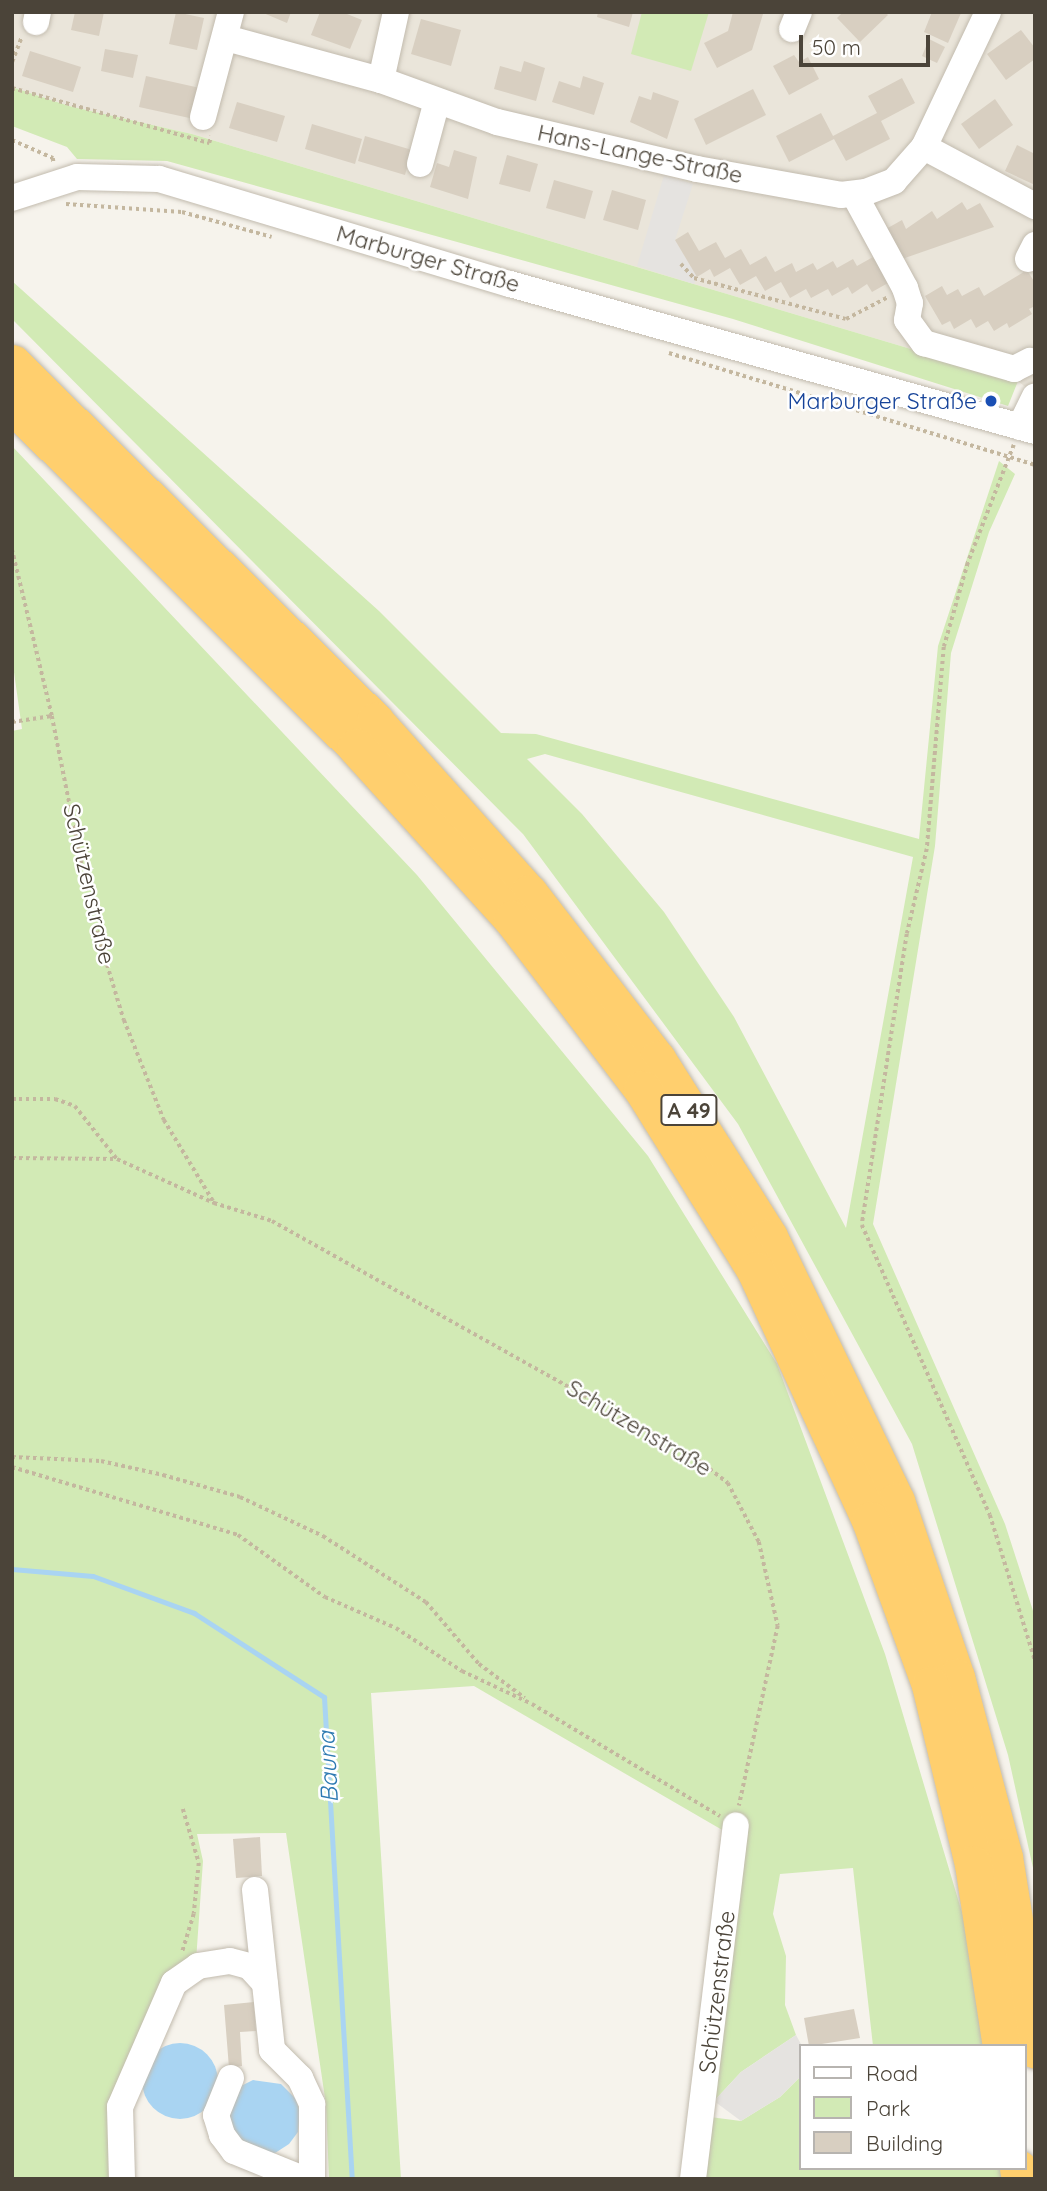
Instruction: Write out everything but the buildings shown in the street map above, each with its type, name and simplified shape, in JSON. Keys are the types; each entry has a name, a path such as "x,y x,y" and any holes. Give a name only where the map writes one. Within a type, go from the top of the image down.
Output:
{"highway":[{"name":"A 49","path":"12,363 375,721 529,893 657,1059 769,1237 896,1502 956,1677 1004,1857 1035,2050"},
{"name":"A 49","path":"12,404 356,747 512,919 642,1089 755,1270 870,1520 930,1685 973,1864 1001,2044"}],"street":[{"path":"381,80 397,12"},
{"name":"Hans-Lange-Straße","path":"229,25 497,122 697,169 854,194 894,181 924,147 988,12"},
{"path":"208,124 229,25"},
{"path":"420,164 437,100"},
{"path":"924,147 1035,206"},
{"name":"Marburger Straße","path":"15,190 77,177 159,179 510,284 1027,429"},
{"path":"854,194 905,288 910,303 907,320 923,343 1014,369 1030,361"},
{"path":"1027,429 1035,396"},
{"name":"Schützenstraße","path":"693,2179 736,1826"},
{"path":"255,1890 272,2050 300,2078 312,2104 312,2179"},
{"path":"122,2179 120,2107 174,1983 198,1966 230,1961 249,1966 265,1983"},
{"path":"231,2078 216,2115 222,2135 234,2151 303,2179"}],"path":[{"path":"12,88 209,143 208,124"},
{"path":"681,264 694,278 846,319 905,288"},
{"path":"1035,465 1010,458 968,563 944,647 927,849 907,934 862,1225 990,1515 1035,1660"},
{"name":"Schützenstraße","path":"12,549 52,716 91,911 124,1020 163,1120 214,1203"},
{"path":"12,722 52,716"},
{"path":"12,1099 55,1099 75,1106 117,1159"},
{"path":"12,1158 117,1159"},
{"name":"Schützenstraße","path":"117,1159 214,1203 272,1222 658,1436 728,1483 759,1542 778,1626 736,1826"},
{"path":"12,1457 102,1461 163,1475 240,1497 323,1536 426,1602 479,1664 532,1704"},
{"path":"12,1467 238,1535 325,1597 396,1628 462,1671 532,1704 736,1826"},
{"path":"174,1983 194,1914 199,1863 183,1809"}],"shaded area":[{"path":"12,12 1035,12 1035,395 1018,381 192,134 69,106 12,87"},
{"path":"664,175 693,184 675,240 697,277 694,284 637,266"},
{"path":"796,2035 801,2044 799,2078 780,2097 741,2121 714,2101 741,2072"}],"green space":[{"path":"642,12 709,12 691,71 631,54"},
{"path":"12,87 69,106 192,134 1018,381 1008,406 733,319 167,161 77,159 67,147 12,126"},
{"path":"12,281 379,611 501,733 536,734 919,839 938,646 999,461 1015,474 989,532 951,653 935,846 873,1224 1005,1524 1035,1617 1035,1877 1008,1755 912,1444 738,1124 523,834 12,319","holes":["545,754 913,857 846,1228 734,1017 664,912 582,814 527,759"]},
{"path":"12,446 417,875 648,1156 777,1364 885,1654 966,1926 983,2044 873,2044 853,1868 780,1874 773,1914 786,1956 785,2005 796,2035 741,2072 714,2101 724,1831 474,1686 371,1693 401,2179 329,2179 326,2105 286,1833 197,1834 203,1861 196,1961 124,2108 127,2179 12,2179 12,731 22,729 12,658"},
{"path":"799,2078 799,2170 1000,2170 1002,2179 700,2179 710,2117 741,2121 780,2097"}],"water":[{"path":"188,2043 201,2049 212,2060 218,2073 216,2096 201,2113 188,2119 172,2119 159,2113 144,2096 142,2073 148,2060 165,2045"},
{"path":"253,2080 281,2084 296,2099 300,2112 298,2132 289,2144 272,2155 232,2142 226,2103 237,2088"}],"waterway":[{"name":"Bauna","path":"12,1569 93,1576 194,1613 324,1697 352,2179"}],"place":[{"name":"Marburger Straße","path":"991,401"}]}
